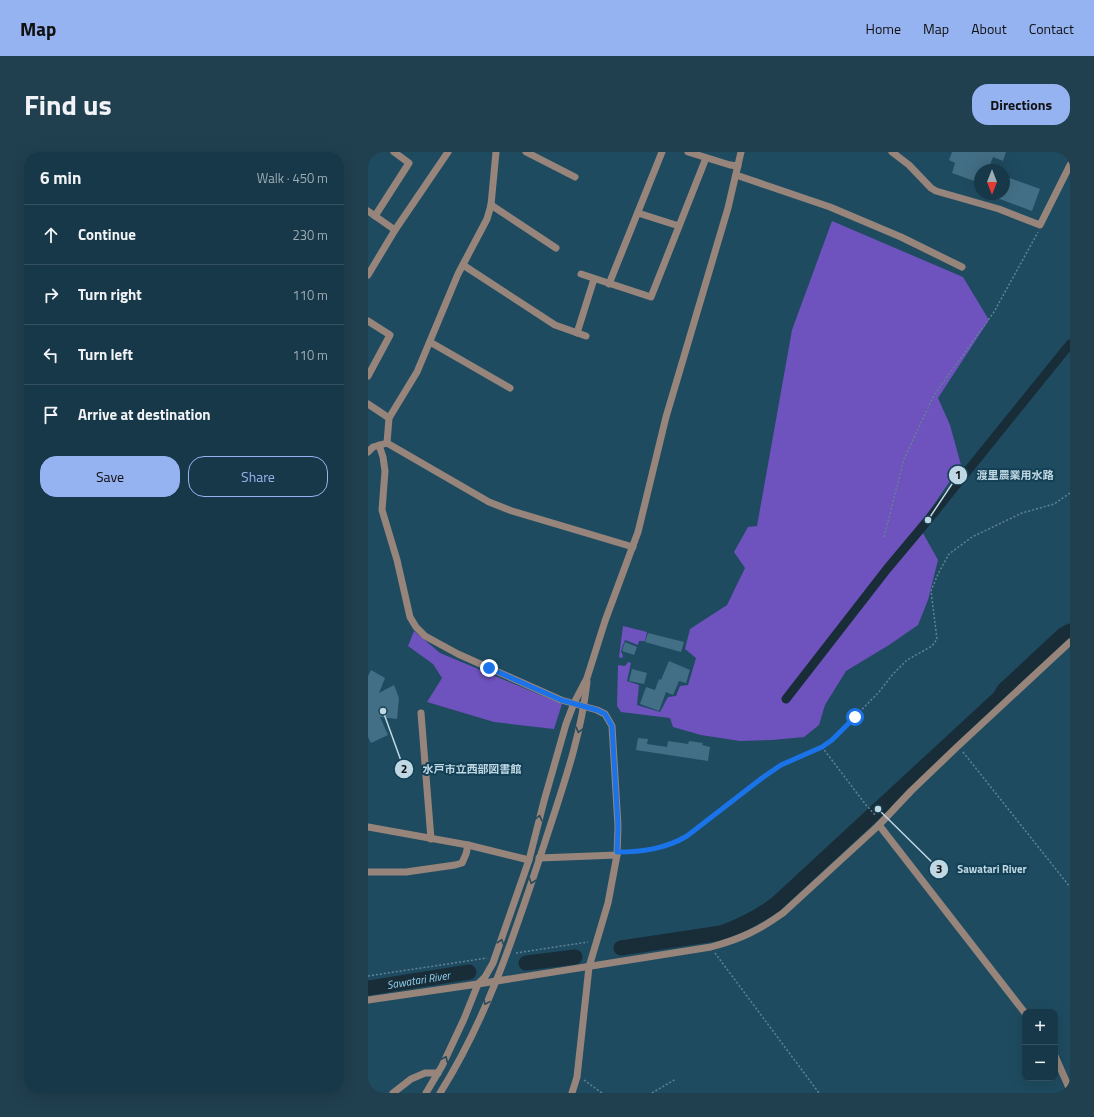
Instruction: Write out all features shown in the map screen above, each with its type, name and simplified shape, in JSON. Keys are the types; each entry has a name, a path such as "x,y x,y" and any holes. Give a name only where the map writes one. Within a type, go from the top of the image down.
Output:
{"street":[{"path":"375,216 409,163 394,152"},
{"path":"368,275 395,230 448,152"},
{"path":"387,443 389,418 417,372 463,265 487,219 491,204 496,152"},
{"path":"526,152 575,177"},
{"path":"609,284 662,152"},
{"path":"688,152 738,166"},
{"path":"426,1093 438,1073 464,1019 478,984 485,977 494,963 528,860 566,724 574,703 587,678 605,621 638,532 666,417 720,236 741,152"},
{"path":"892,152 904,161 931,188 936,191 999,209 1040,225 1070,165"},
{"path":"581,274 651,297 706,158"},
{"path":"736,175 830,207 901,237 962,267"},
{"path":"491,204 556,248"},
{"path":"368,211 395,230"},
{"path":"638,213 679,226"},
{"path":"463,265 554,325 586,336"},
{"path":"577,333 594,279"},
{"path":"368,321 390,335 368,376"},
{"path":"430,342 510,388"},
{"path":"368,404 389,418"},
{"path":"368,452 373,447 387,443 489,502 512,511 633,547"},
{"path":"380,445 384,457 385,472 382,510 397,560 410,617 416,627 425,636 458,654 561,700 584,706 605,714 612,726 618,826 617,853 608,903 589,967 577,1077 572,1093"},
{"path":"368,1000 589,967 711,947 737,940 768,924 783,913 879,825 911,791 1070,642"},
{"path":"440,1093 455,1070 496,981 540,858 580,727 587,678"},
{"path":"421,714 431,839"},
{"path":"879,825 1022,1009"},
{"path":"368,827 468,845 528,860"},
{"path":"368,872 406,872 462,863 468,845"},
{"path":"540,858 617,853"},
{"path":"1058,1063 1070,1090"},
{"path":"392,1093 411,1079 425,1073 438,1073"}],"path":[{"path":"884,537 904,459 934,395 994,312 1039,230 1040,225"},
{"path":"617,853 656,849 674,844 687,836 781,765 822,747 832,740 879,692 892,674 907,660 932,646 937,639 931,591 949,554 972,537 1022,513 1054,504 1070,493"},
{"path":"958,746 1070,888"},
{"path":"822,747 876,816"},
{"path":"516,953 588,942"},
{"path":"711,947 819,1093"},
{"path":"368,976 488,958"},
{"path":"577,1077 602,1093"},
{"path":"652,1093 676,1079"}],"shaded area":[{"path":"832,221 963,277 989,320 938,398 950,425 961,465 919,526 938,560 928,600 918,625 889,645 846,671 825,705 819,725 804,737 740,741 701,735 673,727 670,718 621,712 617,706 618,665 625,666 628,662 631,663 627,681 639,685 637,705 660,712 668,697 676,696 680,686 688,685 696,658 685,649 690,629 727,605 745,568 734,552 748,527 757,526 792,330"},
{"path":"623,626 647,632 645,641 639,641 638,645 625,640 621,651 623,656 622,658 619,657"},
{"path":"414,631 440,653 562,704 554,729 494,722 427,702 442,678 433,664 408,646"}],"building":[{"path":"952,152 1006,152 1003,161 993,157 990,164 974,164 974,181 952,173 955,163 949,160"},
{"path":"1010,178 1040,189 1032,211 1002,200 1010,200"},
{"path":"648,633 684,642 681,652 645,642"},
{"path":"625,642 637,647 634,655 622,651"},
{"path":"669,661 690,670 686,683 679,681 673,695 666,692 659,711 640,704 646,687 655,690"},
{"path":"632,669 647,673 644,684 629,681"},
{"path":"371,670 385,678 379,693 394,685 399,698 397,719 380,717 388,735 371,743 368,737 368,676"},
{"path":"638,738 648,739 647,744 667,747 668,741 688,744 689,741 703,743 702,745 710,747 708,761 636,750"}],"waterway":[{"path":"786,699 887,569 1070,344"},
{"name":"Sawatari River","path":"621,948 721,933 749,921 775,905 1000,697 1004,690 1063,635 1070,631"},
{"name":"Sawatari River","path":"526,963 575,957"},
{"name":"Sawatari River","path":"368,988 469,972"}],"place":[{"name":"渡里農業用水路","path":"928,520"},
{"name":"水戸市立西部図書館","path":"383,711"},
{"name":"Sawatari River","path":"878,809"}],"route":[{"path":"489,668 561,700 597,710 605,714 609,719 612,726 618,826 617,852 656,849 674,844 687,836 781,765 822,747 832,740 855,717"}]}
